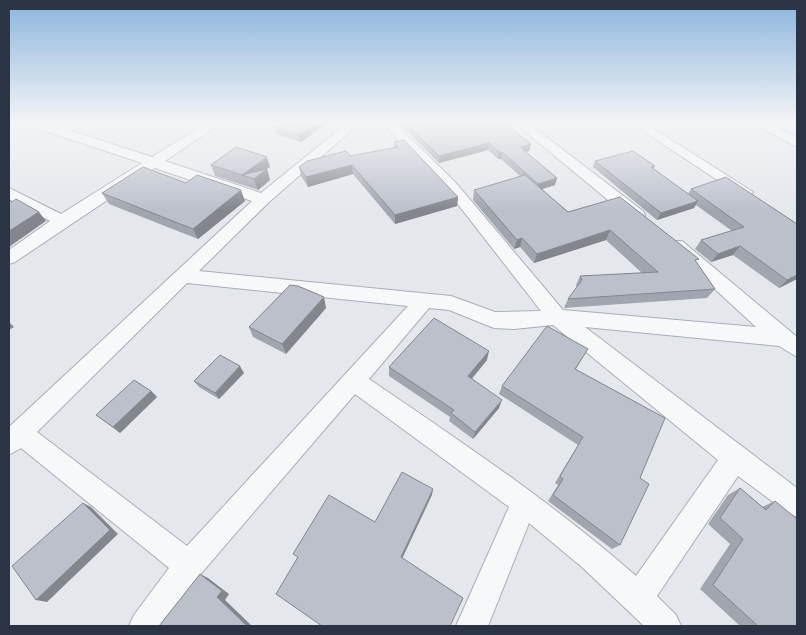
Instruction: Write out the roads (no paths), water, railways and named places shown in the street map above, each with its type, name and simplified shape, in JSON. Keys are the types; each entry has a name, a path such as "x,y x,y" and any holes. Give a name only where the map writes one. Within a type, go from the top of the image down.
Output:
{"street":[{"path":"125,153 263,198"},
{"path":"9,258 62,221 170,153"},
{"path":"189,566 14,438 263,198 317,153"},
{"path":"418,153 451,186 557,317 735,458 797,504"},
{"path":"560,153 700,264 789,343"},
{"path":"684,153 758,201"},
{"path":"9,193 62,221"},
{"path":"183,276 452,303 494,320 514,321 557,317 789,343"},
{"path":"146,626 189,566 425,300"},
{"path":"353,380 524,503 587,552 639,598 665,626"},
{"path":"639,598 735,458"},
{"path":"472,626 524,503"}]}
